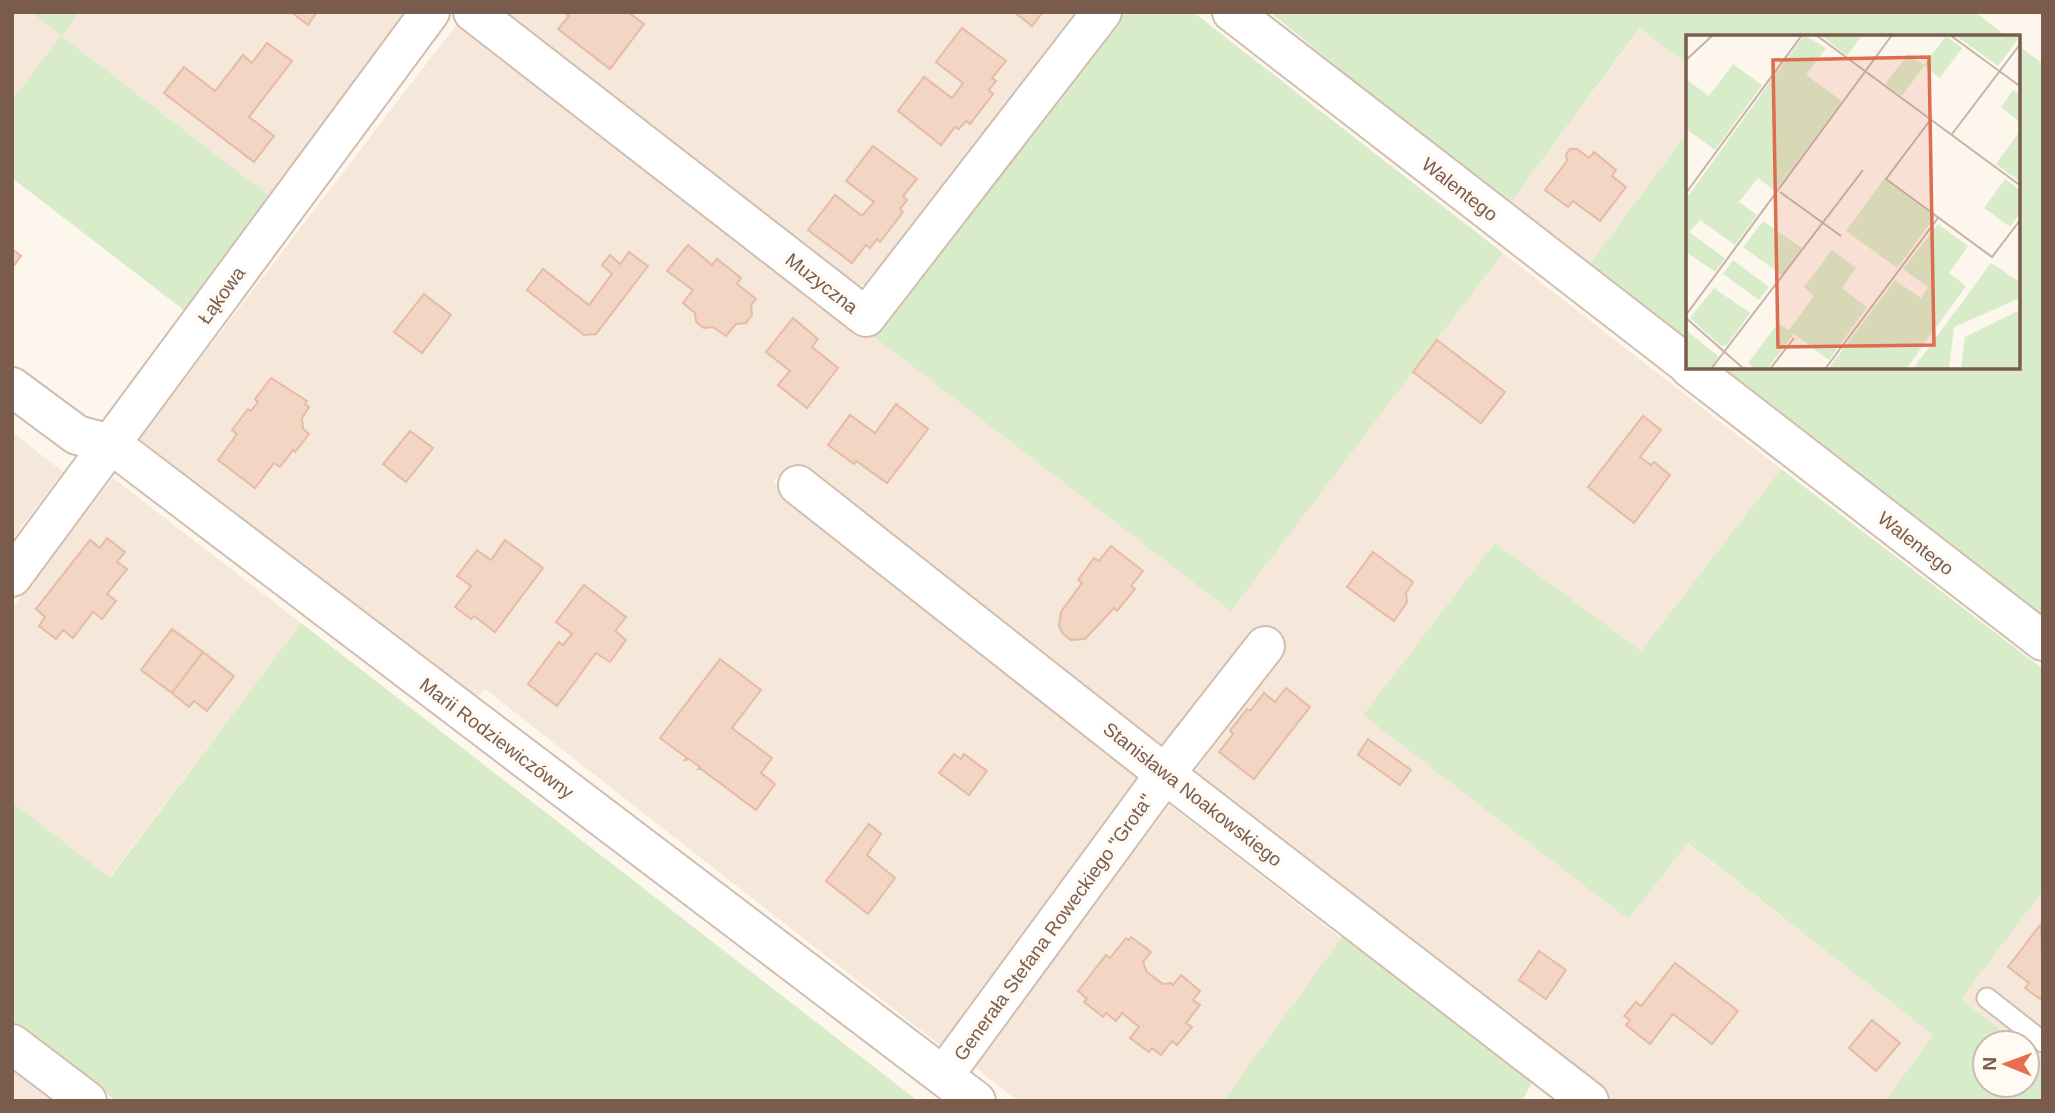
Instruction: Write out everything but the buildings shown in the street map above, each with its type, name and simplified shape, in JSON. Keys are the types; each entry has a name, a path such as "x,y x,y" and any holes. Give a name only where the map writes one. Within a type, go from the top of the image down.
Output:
{"street":[{"name":"Łąkowa","path":"12,577 430,12"},
{"name":"Muzyczna","path":"473,12 866,317 1102,12"},
{"name":"Walentego","path":"1232,12 1686,364"},
{"name":"Walentego","path":"1693,369 2043,641"},
{"name":"Marii Rodziewiczówny","path":"12,387 77,435 111,444 976,1101"},
{"name":"Stanisława Noakowskiego","path":"798,485 1165,774 1590,1101"},
{"name":"Generała Stefana Roweckiego \"Grota\"","path":"944,1075 1165,774 1265,646"},
{"path":"12,1044 88,1101"}],"lane":[{"path":"1987,998 2043,1042"}],"shaded area":[{"path":"12,12 31,12 61,35 79,12 413,12 272,198 62,36 12,100"},
{"path":"495,12 1086,12 880,283 848,287"},
{"path":"459,21 868,332 1437,340 1503,253 1781,469 1641,652 1495,543 1627,919 1687,843 1933,1035 1885,1101 1607,1101 1189,780 1282,653 1250,630 1159,756 788,467 773,482 1146,770 941,1046 485,689 477,697 135,444"},
{"path":"1641,28 1686,63 1686,134 1587,268 1508,206"},
{"path":"12,432 63,472 12,539"},
{"path":"113,478 301,623 109,878 12,802 12,609"},
{"path":"1170,805 1342,939 1223,1101 1018,1101 972,1065"},
{"path":"2043,891 2043,1063 2041,1029 1999,1029 1961,999"},
{"path":"12,1060 65,1101 12,1101"}],"green space":[{"path":"31,12 79,12 62,36 272,198 185,311 12,178 12,100 61,36"},
{"path":"1114,12 1193,12 1503,253 1231,611 868,332"},
{"path":"1270,12 1975,12 2004,35 1686,35 1686,63 1640,28 1508,206"},
{"path":"2020,47 2043,64 2043,621 1716,369 2020,369"},
{"path":"1686,134 1686,345 1587,268"},
{"path":"1781,469 2043,669 2043,891 1961,999 1999,1029 1971,1029 1971,1099 2041,1099 2041,1062 2043,1101 1885,1101 1933,1035 1688,843 1628,919 1363,715 1495,543 1641,651"},
{"path":"301,623 918,1101 116,1101 12,1023 12,802 110,878"},
{"path":"1348,929 1537,1074 1522,1101 1223,1101"}]}
